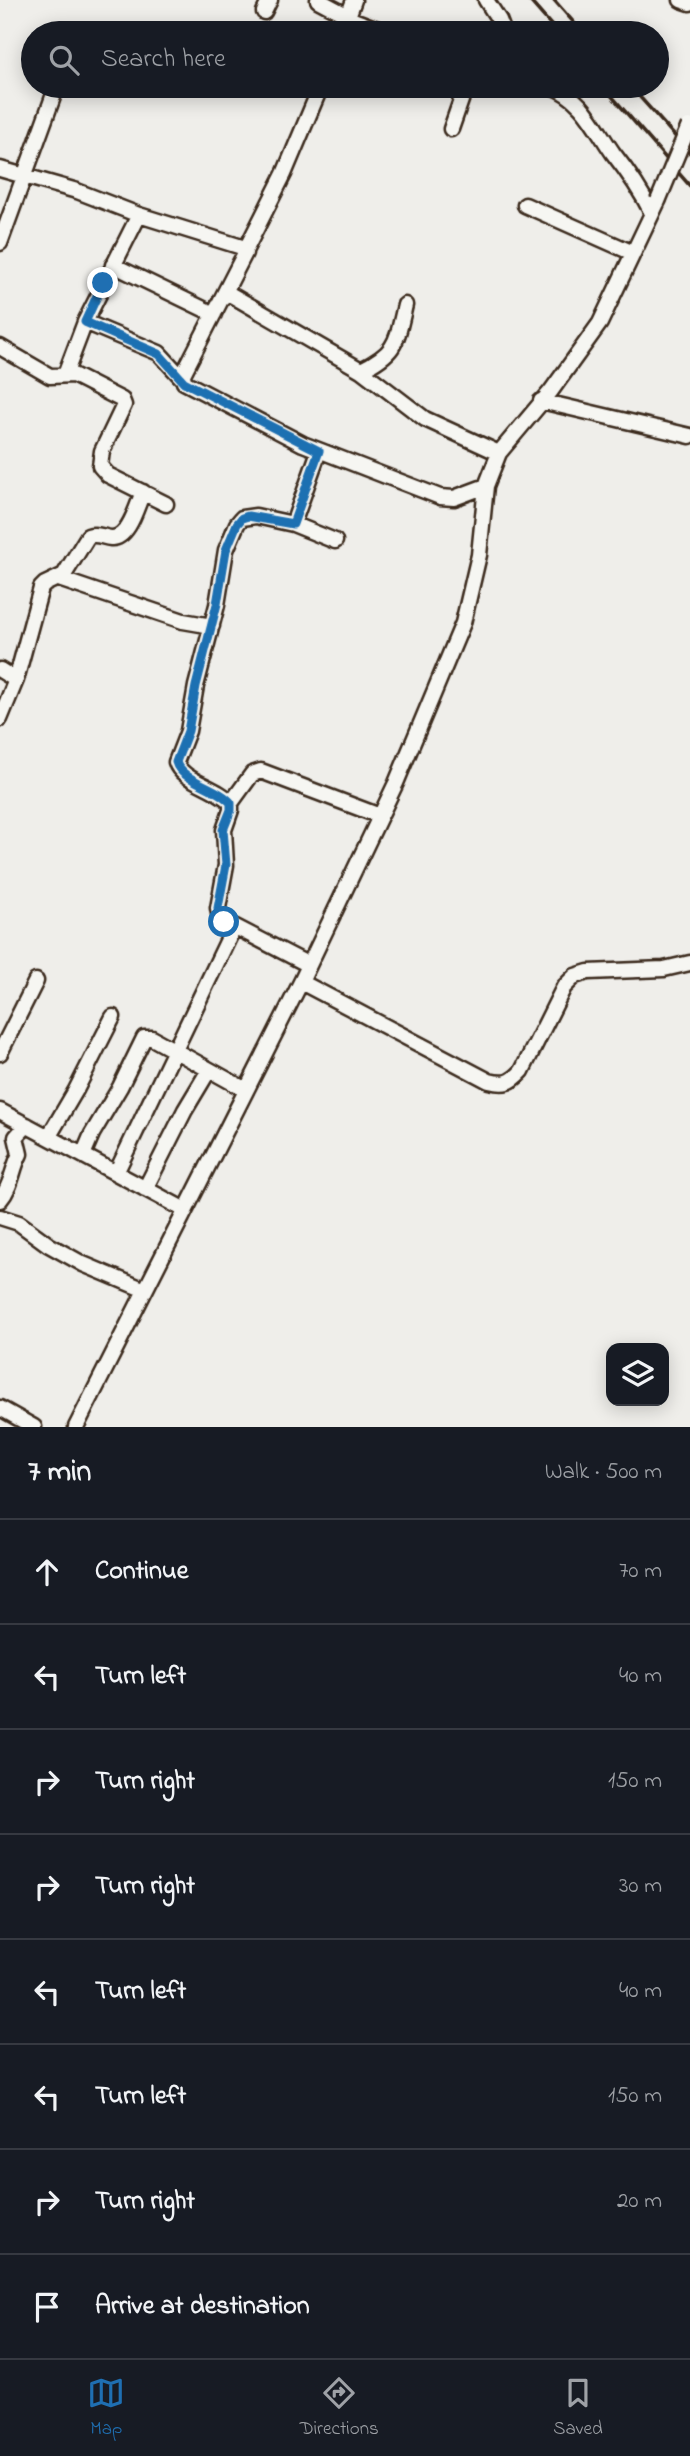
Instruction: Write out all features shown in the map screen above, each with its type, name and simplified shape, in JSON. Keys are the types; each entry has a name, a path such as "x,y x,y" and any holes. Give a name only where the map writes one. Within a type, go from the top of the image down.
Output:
{"street":[{"path":"318,0 358,21"},
{"path":"346,21 354,0"},
{"path":"486,0 499,21"},
{"path":"681,0 690,3"},
{"path":"0,243 53,98"},
{"path":"182,378 284,174 316,98"},
{"path":"451,129 462,98"},
{"path":"574,98 592,118 641,191 655,207"},
{"path":"76,1427 301,982 380,816 463,624 479,555 486,486 499,453 551,391 600,323 655,207 689,124"},
{"path":"0,169 77,191 139,215 242,245 246,249"},
{"path":"524,205 633,253"},
{"path":"65,375 85,322 139,215"},
{"path":"113,265 214,314"},
{"path":"226,292 361,370 425,419 499,453"},
{"path":"361,370 390,352 398,336 405,305"},
{"path":"85,322 159,354 184,382 319,451 444,498 461,496 486,486"},
{"path":"0,347 50,376 76,376 123,401 123,407 102,451 100,466 104,472 166,504"},
{"path":"541,401 690,436"},
{"path":"293,524 319,451"},
{"path":"0,719 16,680 41,588 60,579 88,536 97,534 120,537 143,492"},
{"path":"231,803 223,795 182,773 177,766 188,731 196,686 212,626 226,550 242,518 256,516 293,524 335,541"},
{"path":"60,579 183,621 212,626"},
{"path":"0,670 16,680"},
{"path":"309,965 220,919 218,908 226,865 223,830 231,803 252,774 261,771 380,816"},
{"path":"116,1173 234,927"},
{"path":"301,982 489,1082 507,1084 522,1071 564,987 575,976 588,972 664,969 690,963"},
{"path":"0,1053 36,981"},
{"path":"49,1136 113,1017"},
{"path":"83,1155 120,1087 141,1041 147,1037 246,1090"},
{"path":"145,1189 185,1110 209,1070"},
{"path":"0,1111 185,1210"},
{"path":"0,1200 9,1187 14,1164 20,1154 16,1137 27,1125"},
{"path":"0,1217 19,1223 49,1245 83,1264 145,1290"},
{"path":"0,1408 34,1427"}],"railway":[{"path":"529,0 547,21"},
{"path":"554,0 572,21"},
{"path":"613,98 690,186"},
{"path":"641,98 690,153"}],"route":[{"path":"103,283 85,322 159,354 184,382 319,451 293,524 248,516 237,524 226,550 217,604 196,686 188,731 176,762 182,773 223,795 232,806 223,830 226,865 218,908 220,919 224,922"}]}
